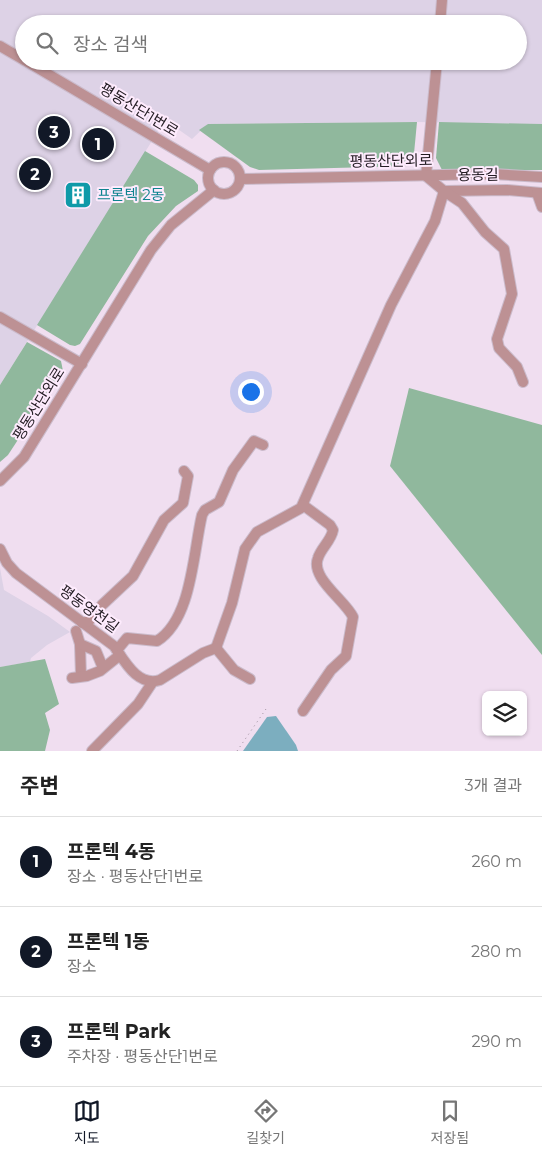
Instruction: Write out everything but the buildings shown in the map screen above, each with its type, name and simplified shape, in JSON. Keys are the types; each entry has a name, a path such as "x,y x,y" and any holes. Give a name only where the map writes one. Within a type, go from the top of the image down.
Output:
{"street":[{"path":"441,15 442,0"},
{"name":"평동산단1번로","path":"0,46 15,54"},
{"name":"평동산단1번로","path":"42,70 210,170"},
{"path":"426,176 436,70"},
{"path":"219,163 229,163 237,169 240,179 236,188 228,193 214,190 209,180 210,170 219,163"},
{"name":"평동산단외로","path":"240,179 492,174 542,177"},
{"name":"용동길","path":"426,176 444,192 507,190 539,193 542,207"},
{"name":"평동산단외로","path":"0,481 24,457 151,250 171,225 214,190"},
{"path":"92,751 138,704 152,683 216,648 232,603 245,549 257,532 298,512 303,505 391,305 435,221 444,192 462,203 485,232 504,249 512,294 497,339 499,348 517,367 523,382"},
{"name":"평동산단외로","path":"0,316 82,364"},
{"path":"184,472 188,476 183,503 164,520 133,576 102,605 89,621 79,627 80,644 76,677 87,676 103,668 118,653 127,638 157,641 172,629 178,618 185,596 202,515 205,510 219,502 233,470 249,445 254,442 263,445"},
{"path":"303,505 330,525 333,530 318,558 317,568 323,580 352,614 353,622 344,660 331,670 303,711"},
{"name":"평동영천길","path":"0,549 16,573 79,627 118,653 142,680 152,683"},
{"path":"80,644 96,651 103,668"},
{"path":"216,648 234,670 250,680"}],"path":[{"path":"237,751 266,709"}],"shaded area":[{"path":"0,0 542,0 542,124 417,122 208,124 192,139 165,120 0,385"},
{"path":"0,568 4,590 48,616 70,632 47,645 31,658 30,662 0,667"}],"green space":[{"path":"417,122 413,164 409,166 259,170 250,167 199,130 208,124"},
{"path":"439,122 542,124 542,170 442,170 436,158"},
{"path":"145,151 194,180 198,185 198,191 176,206 148,236 80,344 70,345 37,325"},
{"path":"27,342 61,361 63,371 8,455 0,462 0,385"},
{"path":"409,388 542,425 542,655 390,466"},
{"path":"45,659 59,704 45,713 50,730 45,751 0,751 0,667"}],"water":[{"path":"276,716 298,751 243,751 267,717"}],"place":[{"name":"프론텍 Park","path":"54,132"},
{"name":"프론텍 4동","path":"98,144"},
{"name":"프론텍 1동","path":"35,174"},
{"name":"프론텍 2동","path":"78,195"}]}
